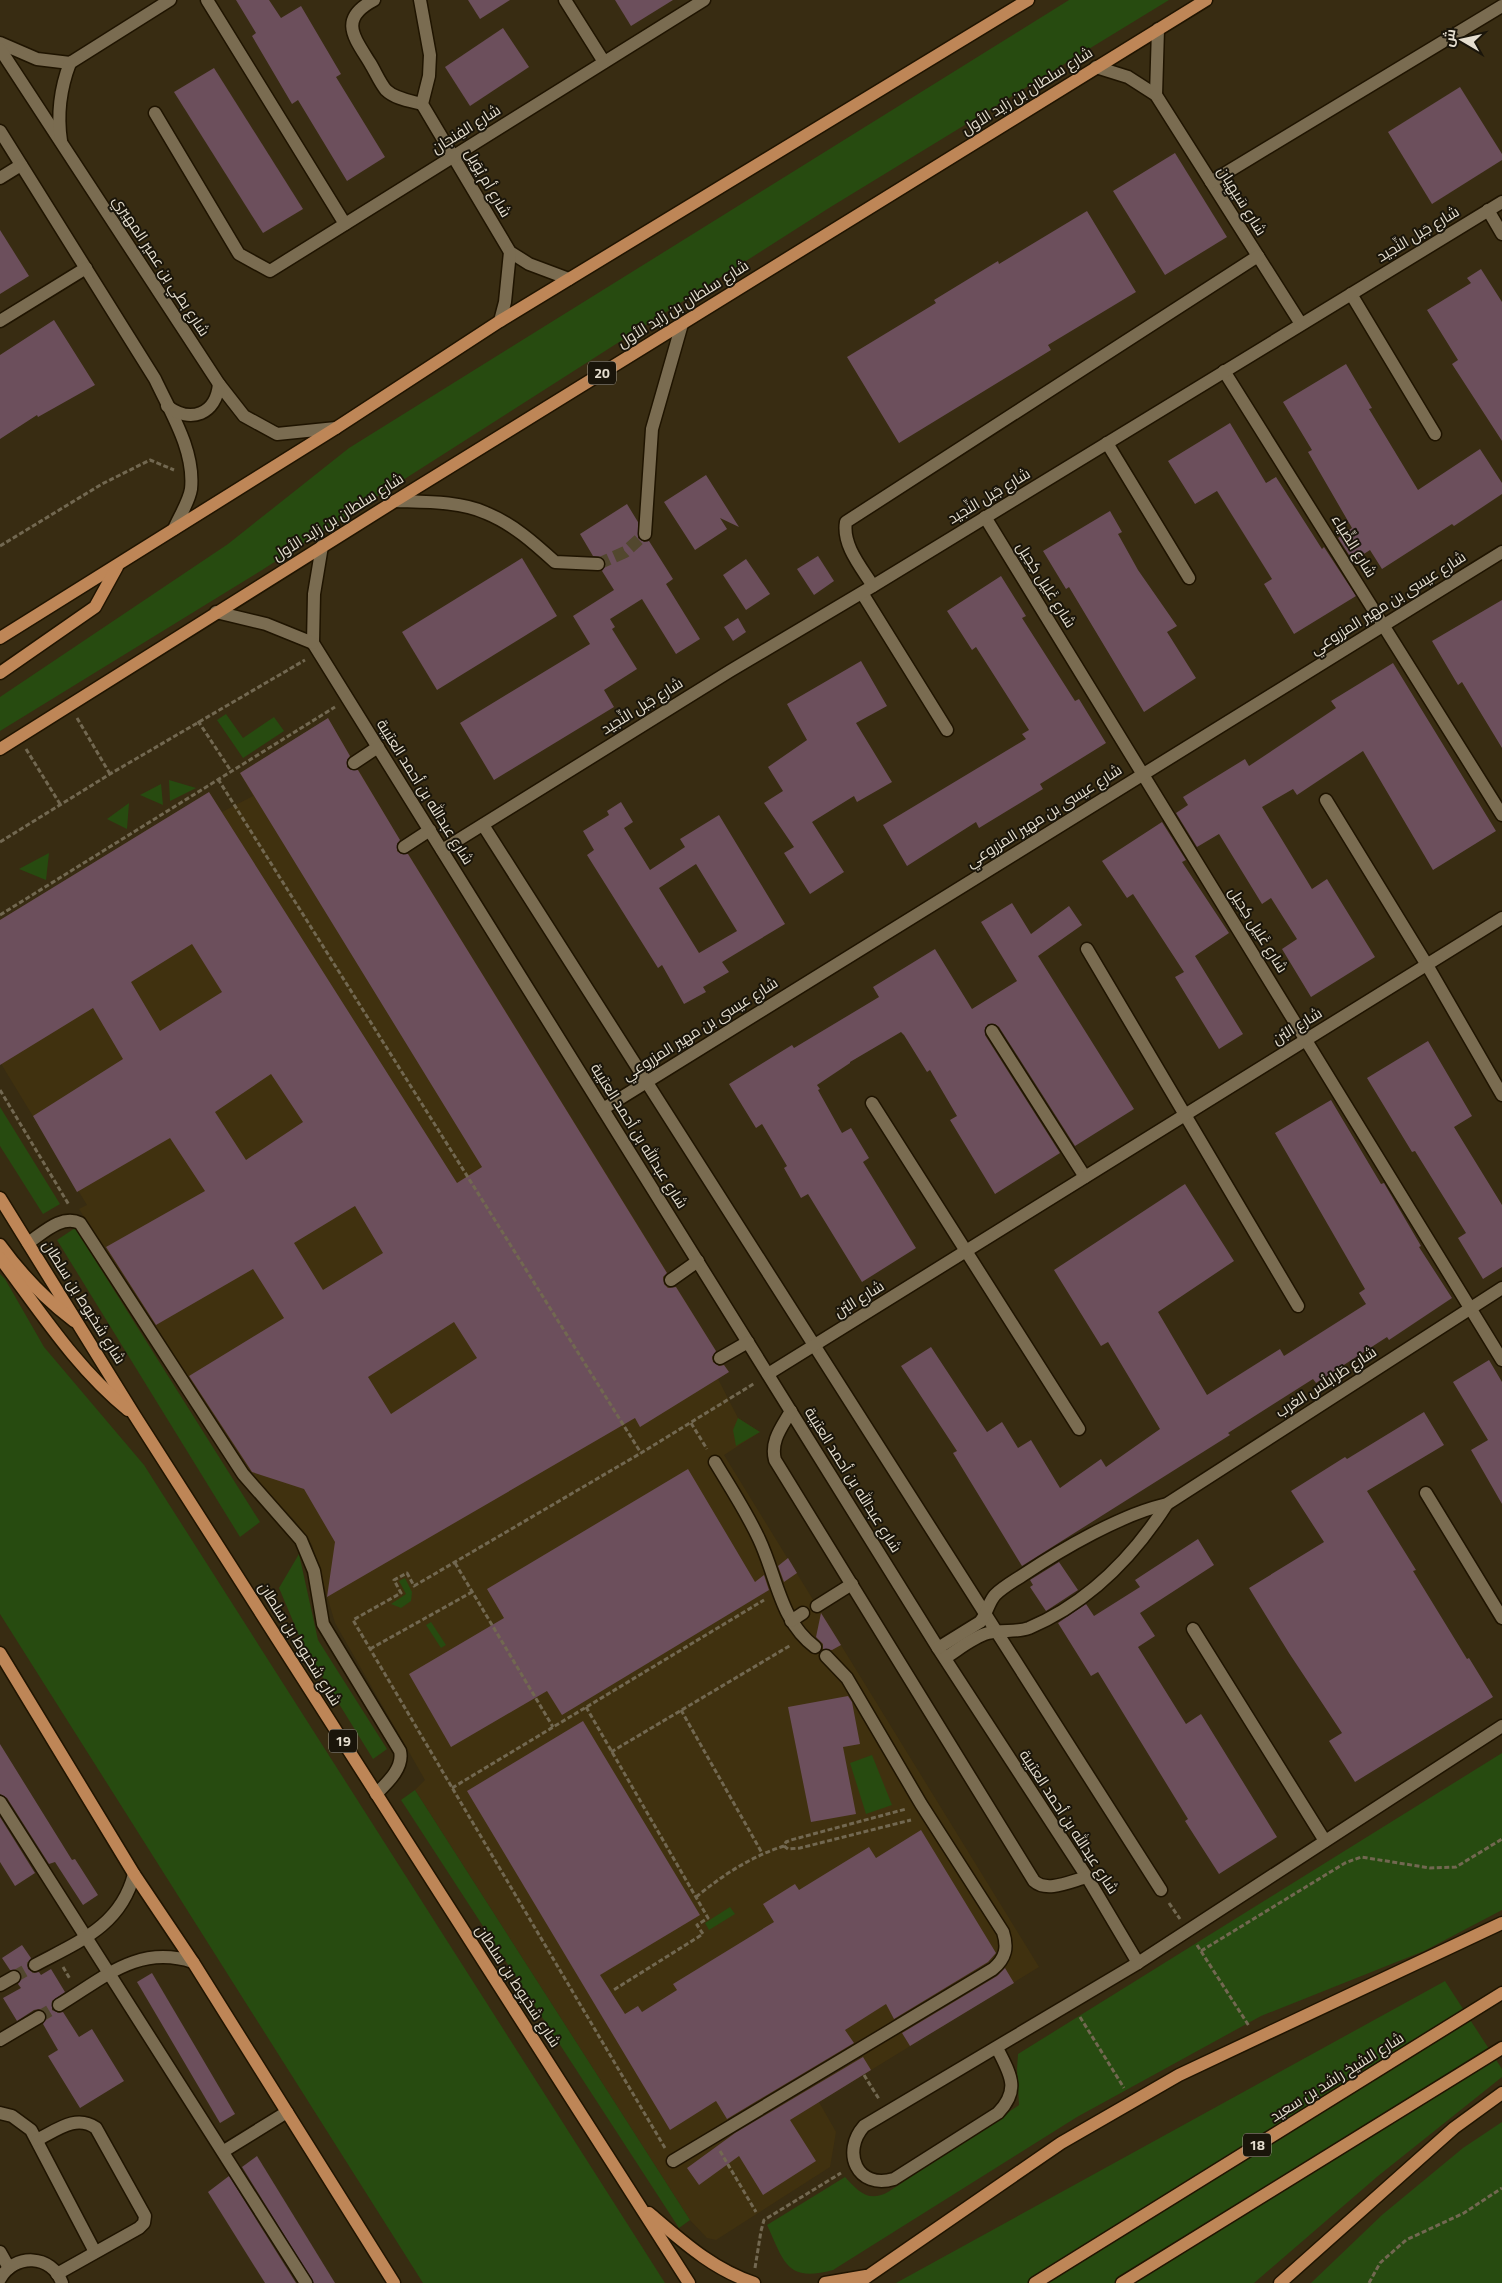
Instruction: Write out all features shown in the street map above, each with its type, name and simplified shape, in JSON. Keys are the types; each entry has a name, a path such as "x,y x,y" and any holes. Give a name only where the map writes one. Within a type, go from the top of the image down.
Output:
{"main road":[{"path":"0,638 336,428 500,321 1028,0"},
{"name":"شارع سلطان بن زايد الأول","path":"0,749 322,546 1206,0"},
{"path":"0,673 95,607 118,565"},
{"name":"شارع شخبوط بن سلطان","path":"0,1198 135,1416 689,2283"},
{"path":"0,1245 18,1270 37,1290 80,1326"},
{"path":"0,1258 80,1365 106,1393 135,1416"},
{"path":"0,1653 134,1874 194,1962 394,2283"},
{"path":"858,2283 1061,2143 1132,2101 1179,2075 1502,1923"},
{"name":"شارع الشيخ راشد بن سعيد","path":"1035,2283 1502,1993"},
{"path":"1122,2283 1502,2048"},
{"path":"1280,2283 1454,2128 1502,2093"},
{"path":"638,2204 699,2256 718,2268 753,2283"},
{"path":"825,2283 871,2275"}],"street":[{"path":"0,43 38,59 70,63 170,0"},
{"path":"206,0 346,224"},
{"path":"374,0 360,7 353,20 353,36 387,90 401,99 422,104 429,76 430,55 420,0"},
{"path":"565,0 604,62"},
{"name":"شارع الفِنجان","path":"155,112 239,254 270,271 704,0"},
{"path":"1211,182 1502,6"},
{"path":"1156,95 1158,29"},
{"name":"شارع بطي بن عمير المهيري","path":"0,49 219,384 244,416 277,434 336,428"},
{"path":"61,144 59,128 60,95 70,63"},
{"name":"شارع سَيهِيان","path":"1096,67 1128,77 1156,95 1301,324"},
{"name":"شارع أم يُوَيل","path":"422,104 510,252 529,264 570,278"},
{"path":"0,131 154,379 190,458 191,490 174,529"},
{"path":"0,178 21,165"},
{"name":"شارع جَبل النِّجيد","path":"442,850 730,671 862,593 1502,202"},
{"path":"1488,210 1502,234"},
{"path":"500,321 505,302 510,252"},
{"path":"873,586 847,543 844,532 846,522 1258,256"},
{"path":"0,321 86,268"},
{"path":"1351,294 1435,434"},
{"path":"645,534 652,429 682,324"},
{"name":"شارع الضِّياء","path":"1224,371 1385,624 1502,814"},
{"path":"167,406 185,415 196,415 205,411 213,404 218,395 219,384"},
{"path":"1107,443 1190,578"},
{"path":"395,501 441,502 486,512 528,537 555,562 598,564"},
{"name":"شارع غَلِيل كِحِيل","path":"985,517 1502,1360"},
{"path":"216,612 266,624 316,648 314,594 322,546"},
{"name":"شارع عيسى بن مهير المزروعي","path":"603,1108 1502,552"},
{"path":"862,593 947,730"},
{"name":"شارع عبدالله بن أحمد العتيبة","path":"316,648 942,1653 1086,1877 1138,1963"},
{"path":"354,763 378,747"},
{"path":"1326,800 1427,965 1502,1095"},
{"path":"483,825 1161,1890"},
{"path":"404,847 430,830"},
{"name":"شارع البُن","path":"768,1374 1502,918"},
{"path":"1087,949 1298,1306"},
{"path":"992,1031 1084,1178"},
{"path":"872,1102 1079,1429"},
{"path":"28,1243 62,1222 69,1220 80,1224 243,1474 290,1527 306,1550 314,1571 323,1624 400,1751 398,1767 390,1780 376,1794"},
{"path":"671,1280 698,1261"},
{"name":"شارع طَرابلُس الغرب","path":"942,1653 985,1616 994,1596 1044,1561 1064,1549 1130,1517 1167,1504 1502,1288"},
{"path":"720,1358 748,1342"},
{"path":"791,1411 776,1438 773,1452 775,1460 1034,1881 1047,1886 1086,1877"},
{"path":"716,1462 756,1534 769,1562 791,1621 802,1638 815,1647"},
{"path":"1426,1492 1502,1618"},
{"name":"شارع طَرابلُس الغرب","path":"942,1653 979,1636 996,1632 1021,1631 1076,1603 1091,1592 1145,1538 1167,1504"},
{"path":"817,1606 852,1584"},
{"path":"791,1621 803,1613"},
{"path":"1193,1629 1325,1841"},
{"path":"673,2161 993,1969 1001,1962 1006,1952 1003,1932 921,1804 847,1678 826,1656"},
{"path":"997,2048 1011,2076 1012,2087 1010,2097 998,2113 894,2179 884,2182 864,2176 857,2168 853,2157 853,2145 857,2135 864,2126 1138,1963 1502,1726"},
{"path":"0,1802 224,2151 306,2283"},
{"path":"35,1965 108,1922 117,1912 128,1894 134,1874"},
{"path":"59,2005 109,1974 150,1956 165,1955 194,1962"},
{"path":"0,1986 14,1977"},
{"path":"0,2040 38,2017"},
{"path":"224,2151 287,2112"},
{"path":"0,2113 22,2122 38,2140 96,2252"},
{"path":"0,2279 9,2268 20,2262 32,2260 44,2263 60,2279 96,2252 142,2226 145,2219 144,2212 96,2128 90,2124 75,2121 38,2140"},
{"path":"0,2252 9,2268"}],"path":[{"path":"0,546 102,484 150,460 180,473"},
{"path":"0,842 316,648"},
{"path":"0,914 348,699"},
{"path":"69,705 110,774"},
{"path":"198,721 231,771"},
{"path":"19,737 60,804"},
{"path":"218,779 641,1453"},
{"path":"0,1090 80,1224"},
{"path":"673,2161 353,1620 401,1593 394,1580 407,1573 414,1586 641,1453 768,1374"},
{"path":"691,1423 716,1462"},
{"path":"454,1563 553,1727"},
{"path":"370,1649 472,1592"},
{"path":"452,1788 779,1592"},
{"path":"611,1752 802,1638"},
{"path":"586,1707 708,1918 697,1925 704,1934 612,1991"},
{"path":"681,1710 762,1853"},
{"path":"696,1897 739,1866 762,1853 784,1846 786,1842 798,1837 921,1804"},
{"path":"784,1846 788,1849 800,1848 929,1815"},
{"path":"1201,1951 1346,1863 1361,1856 1430,1868 1456,1867 1502,1839"},
{"path":"1161,1890 1257,2038"},
{"path":"56,1954 78,1993"},
{"path":"1072,2003 1132,2101"},
{"path":"864,2075 888,2112"},
{"path":"712,2138 756,2212"},
{"path":"753,2283 764,2220 832,2177 857,2168"},
{"path":"1369,2283 1380,2263 1406,2240 1464,2213 1502,2188"}],"shaded area":[{"path":"328,718 404,847 729,1372 718,1379 738,1418 760,1432 724,1455 1039,1967 819,2102 836,2132 830,2167 716,2240 707,2238 690,2220 415,1790 425,1780 335,1623 312,1545 295,1521 246,1470 79,1209 87,1205 0,1062 0,920 209,792 222,812 253,796 240,773"}],"green space":[{"path":"1069,0 1169,0 829,208 262,570 0,731 0,697 228,544 349,448"},
{"path":"226,714 243,738 274,717 284,731 243,758 217,720"},
{"path":"169,780 196,788 170,801"},
{"path":"161,784 163,805 140,795"},
{"path":"129,803 127,829 107,819"},
{"path":"49,853 46,880 19,869"},
{"path":"0,1107 60,1204 43,1214 0,1146"},
{"path":"75,1228 260,1522 240,1537 57,1240"},
{"path":"0,1274 5,1279 44,1347 144,1465 665,2283 423,2283 0,1614"},
{"path":"738,1418 760,1432 736,1446 733,1430"},
{"path":"299,1554 318,1640 387,1749 373,1759 304,1647 279,1588"},
{"path":"405,1578 412,1592 411,1601 401,1608 391,1604 406,1594 399,1581"},
{"path":"431,1622 446,1645 441,1648 426,1625"},
{"path":"1502,1753 1502,1910 1424,1951 1261,2016 1077,2117 833,2270 805,2274 789,2266 783,2258 767,2225 845,2177 859,2191 869,2196 888,2192 1019,2105 1018,2054"},
{"path":"872,1755 892,1805 866,1814 850,1763"},
{"path":"415,1790 690,2220 679,2228 401,1800"},
{"path":"730,1907 735,1914 709,1930 705,1923"},
{"path":"1445,1981 1502,2069 1502,2077 1378,2176 1254,2283 896,2283"},
{"path":"1502,2122 1502,2283 1311,2283 1382,2215 1463,2148"}],"building":[{"path":"236,0 269,0 281,18 301,6 341,74 336,77 385,157 347,181 298,100 292,104 252,36 256,33"},
{"path":"468,0 510,0 480,19"},
{"path":"615,0 673,0 631,26"},
{"path":"503,28 529,67 470,106 445,67"},
{"path":"214,68 303,209 263,233 174,92"},
{"path":"1460,87 1502,154 1502,160 1432,204 1388,132"},
{"path":"1175,153 1227,237 1165,275 1113,191"},
{"path":"1087,211 1136,292 1048,345 1051,350 899,443 847,357 936,303 934,300 998,261 999,264"},
{"path":"0,230 29,276 0,294"},
{"path":"1481,269 1502,302 1502,441 1452,364 1458,360 1427,310 1471,283 1467,278"},
{"path":"54,320 95,385 38,417 37,415 0,439 0,355"},
{"path":"1346,364 1372,408 1369,409 1418,490 1480,449 1502,483 1502,494 1454,526 1452,524 1382,569 1370,550 1353,561 1338,538 1352,528 1308,452 1312,450 1283,402"},
{"path":"1230,423 1266,483 1276,477 1322,549 1324,547 1356,596 1294,634 1264,584 1272,579 1217,491 1195,504 1168,461"},
{"path":"706,475 739,527 720,518 727,529 695,550 664,502"},
{"path":"627,504 638,522 638,538 644,542 649,541 673,579 666,584 700,639 676,654 642,599 610,619 615,627 612,629 637,669 604,690 614,707 494,780 460,723 590,644 573,616 614,590 602,571 606,565 605,560 602,557 593,556 580,534"},
{"path":"1110,511 1122,532 1118,534 1138,570 1177,626 1167,632 1196,678 1144,712 1069,587 1066,589 1043,551"},
{"path":"818,556 834,581 814,595 797,569"},
{"path":"522,558 557,616 437,690 402,632"},
{"path":"746,559 770,594 746,610 723,575"},
{"path":"1001,576 1026,616 1022,618 1075,701 1079,699 1106,743 1040,784 1043,789 979,828 976,822 907,866 883,825 1026,739 1022,734 1029,730 976,647 972,650 947,611"},
{"path":"1502,600 1502,748 1462,682 1458,685 1432,641"},
{"path":"738,618 746,632 733,641 724,627"},
{"path":"861,661 887,706 856,723 892,782 857,802 854,796 812,822 844,872 810,894 784,853 794,847 764,803 783,791 768,767 807,740 787,704"},
{"path":"1393,663 1496,831 1433,870 1363,751 1297,795 1293,789 1262,807 1312,889 1327,879 1375,957 1311,997 1282,949 1297,939 1271,898 1262,904 1219,834 1197,847 1176,813 1188,805 1183,797 1245,759 1249,766 1336,708 1331,701"},
{"path":"328,718 350,756 347,760 347,767 351,770 358,770 400,840 397,844 397,851 401,854 408,854 667,1273 663,1277 664,1284 668,1288 676,1287 716,1351 712,1357 713,1362 719,1366 724,1365 729,1372 640,1427 635,1418 327,1597 335,1542 304,1489 252,1472 189,1376 284,1318 253,1269 156,1325 106,1247 205,1191 170,1138 77,1192 33,1116 123,1059 93,1008 0,1065 0,920 209,792 457,1183 482,1167 240,773","holes":["192,944 222,992 160,1031 131,982","271,1074 303,1122 246,1160 215,1112","355,1206 383,1253 323,1290 294,1243","454,1322 477,1358 391,1414 368,1377"]},
{"path":"621,802 633,822 624,828 650,870 685,847 680,839 719,815 785,924 722,962 729,972 703,987 706,992 684,1004 662,965 658,968 587,855 594,850 583,831 609,815 607,811","holes":["696,864 737,931 699,953 659,888"]},
{"path":"1162,822 1186,860 1182,862 1229,933 1195,956 1243,1034 1219,1049 1175,977 1184,972 1133,894 1127,898 1102,861"},
{"path":"1012,903 1031,934 1069,906 1082,925 1038,956 1134,1109 1075,1146 999,1027 995,1024 988,1024 985,1028 985,1035 1060,1153 995,1194 950,1120 957,1116 930,1070 927,1072 901,1032 850,1062 817,1085 820,1089 818,1090 842,1133 851,1128 869,1158 863,1162 916,1248 862,1282 808,1194 801,1198 784,1168 787,1166 762,1124 756,1128 729,1084 792,1045 794,1048 879,997 873,987 935,949 972,1009 1017,981 981,922"},
{"path":"1428,1041 1472,1116 1454,1127 1502,1205 1502,1267 1483,1279 1458,1238 1466,1233 1415,1151 1412,1152 1367,1078"},
{"path":"1331,1100 1381,1184 1384,1183 1421,1246 1419,1247 1452,1298 1389,1340 1387,1337 1316,1383 1313,1379 1228,1433 1230,1435 1022,1566 953,1453 957,1451 901,1366 931,1347 987,1432 1002,1422 1018,1448 1031,1440 1060,1488 1101,1459 1106,1467 1160,1429 1108,1342 1101,1346 1054,1270 1185,1184 1234,1261 1158,1312 1207,1395 1280,1349 1284,1356 1366,1304 1359,1293 1365,1289 1275,1133"},
{"path":"1489,1360 1502,1382 1502,1504 1471,1450 1488,1440 1453,1382"},
{"path":"1424,1412 1444,1445 1367,1491 1416,1570 1413,1571 1467,1659 1469,1658 1493,1697 1355,1782 1329,1741 1342,1733 1249,1588 1324,1542 1291,1491 1345,1457 1347,1459"},
{"path":"688,1469 755,1582 764,1575 769,1590 562,1715 547,1691 451,1747 409,1674 504,1618 487,1589"},
{"path":"1198,1539 1214,1565 1140,1613 1155,1636 1138,1647 1186,1724 1201,1714 1277,1837 1219,1874 1185,1821 1188,1819 1098,1672 1091,1676 1058,1623 1086,1604 1094,1616 1140,1587 1135,1580"},
{"path":"788,1558 797,1573 784,1582 778,1566"},
{"path":"1059,1562 1078,1590 1046,1611 1030,1587 1033,1585 1030,1580"},
{"path":"821,1613 841,1645 832,1650 823,1649 823,1644 816,1637"},
{"path":"848,1696 852,1702 860,1744 843,1747 856,1814 811,1822 788,1707"},
{"path":"583,1721 700,1915 600,1975 625,2014 638,2006 642,2012 677,1990 673,1984 774,1922 763,1904 795,1884 799,1890 869,1847 876,1858 921,1830 996,1953 988,1962 894,2019 886,2004 845,2030 854,2043 727,2119 716,2101 670,2130 467,1791"},
{"path":"0,1744 72,1860 75,1859 98,1895 83,1905 55,1862 49,1864 7,1798 0,1794"},
{"path":"0,1817 35,1873 15,1886 0,1862"},
{"path":"22,1945 31,1958 27,1964 28,1969 34,1973 39,1972 41,1975 51,1969 65,1992 52,2001 52,2010 59,2013 63,2012 79,2037 92,2029 124,2081 80,2108 48,2056 58,2050 43,2024 47,2017 46,2012 39,2009 34,2010 17,2021 3,1998 21,1988 18,1984 22,1977 18,1970 10,1970 2,1958"},
{"path":"1005,1968 1014,1983 910,2046 902,2033 997,1976"},
{"path":"152,1973 235,2114 220,2123 137,1982"},
{"path":"863,2057 871,2070 790,2120 816,2161 763,2195 739,2156 699,2185 687,2168 735,2133"},
{"path":"257,2156 335,2283 314,2283 242,2167"},
{"path":"229,2176 296,2283 265,2283 208,2192"}],"tunnel":[{"path":"598,564 625,552 645,534"},
{"path":"14,1977 35,1965"},
{"path":"39,2017 59,2005"}]}
